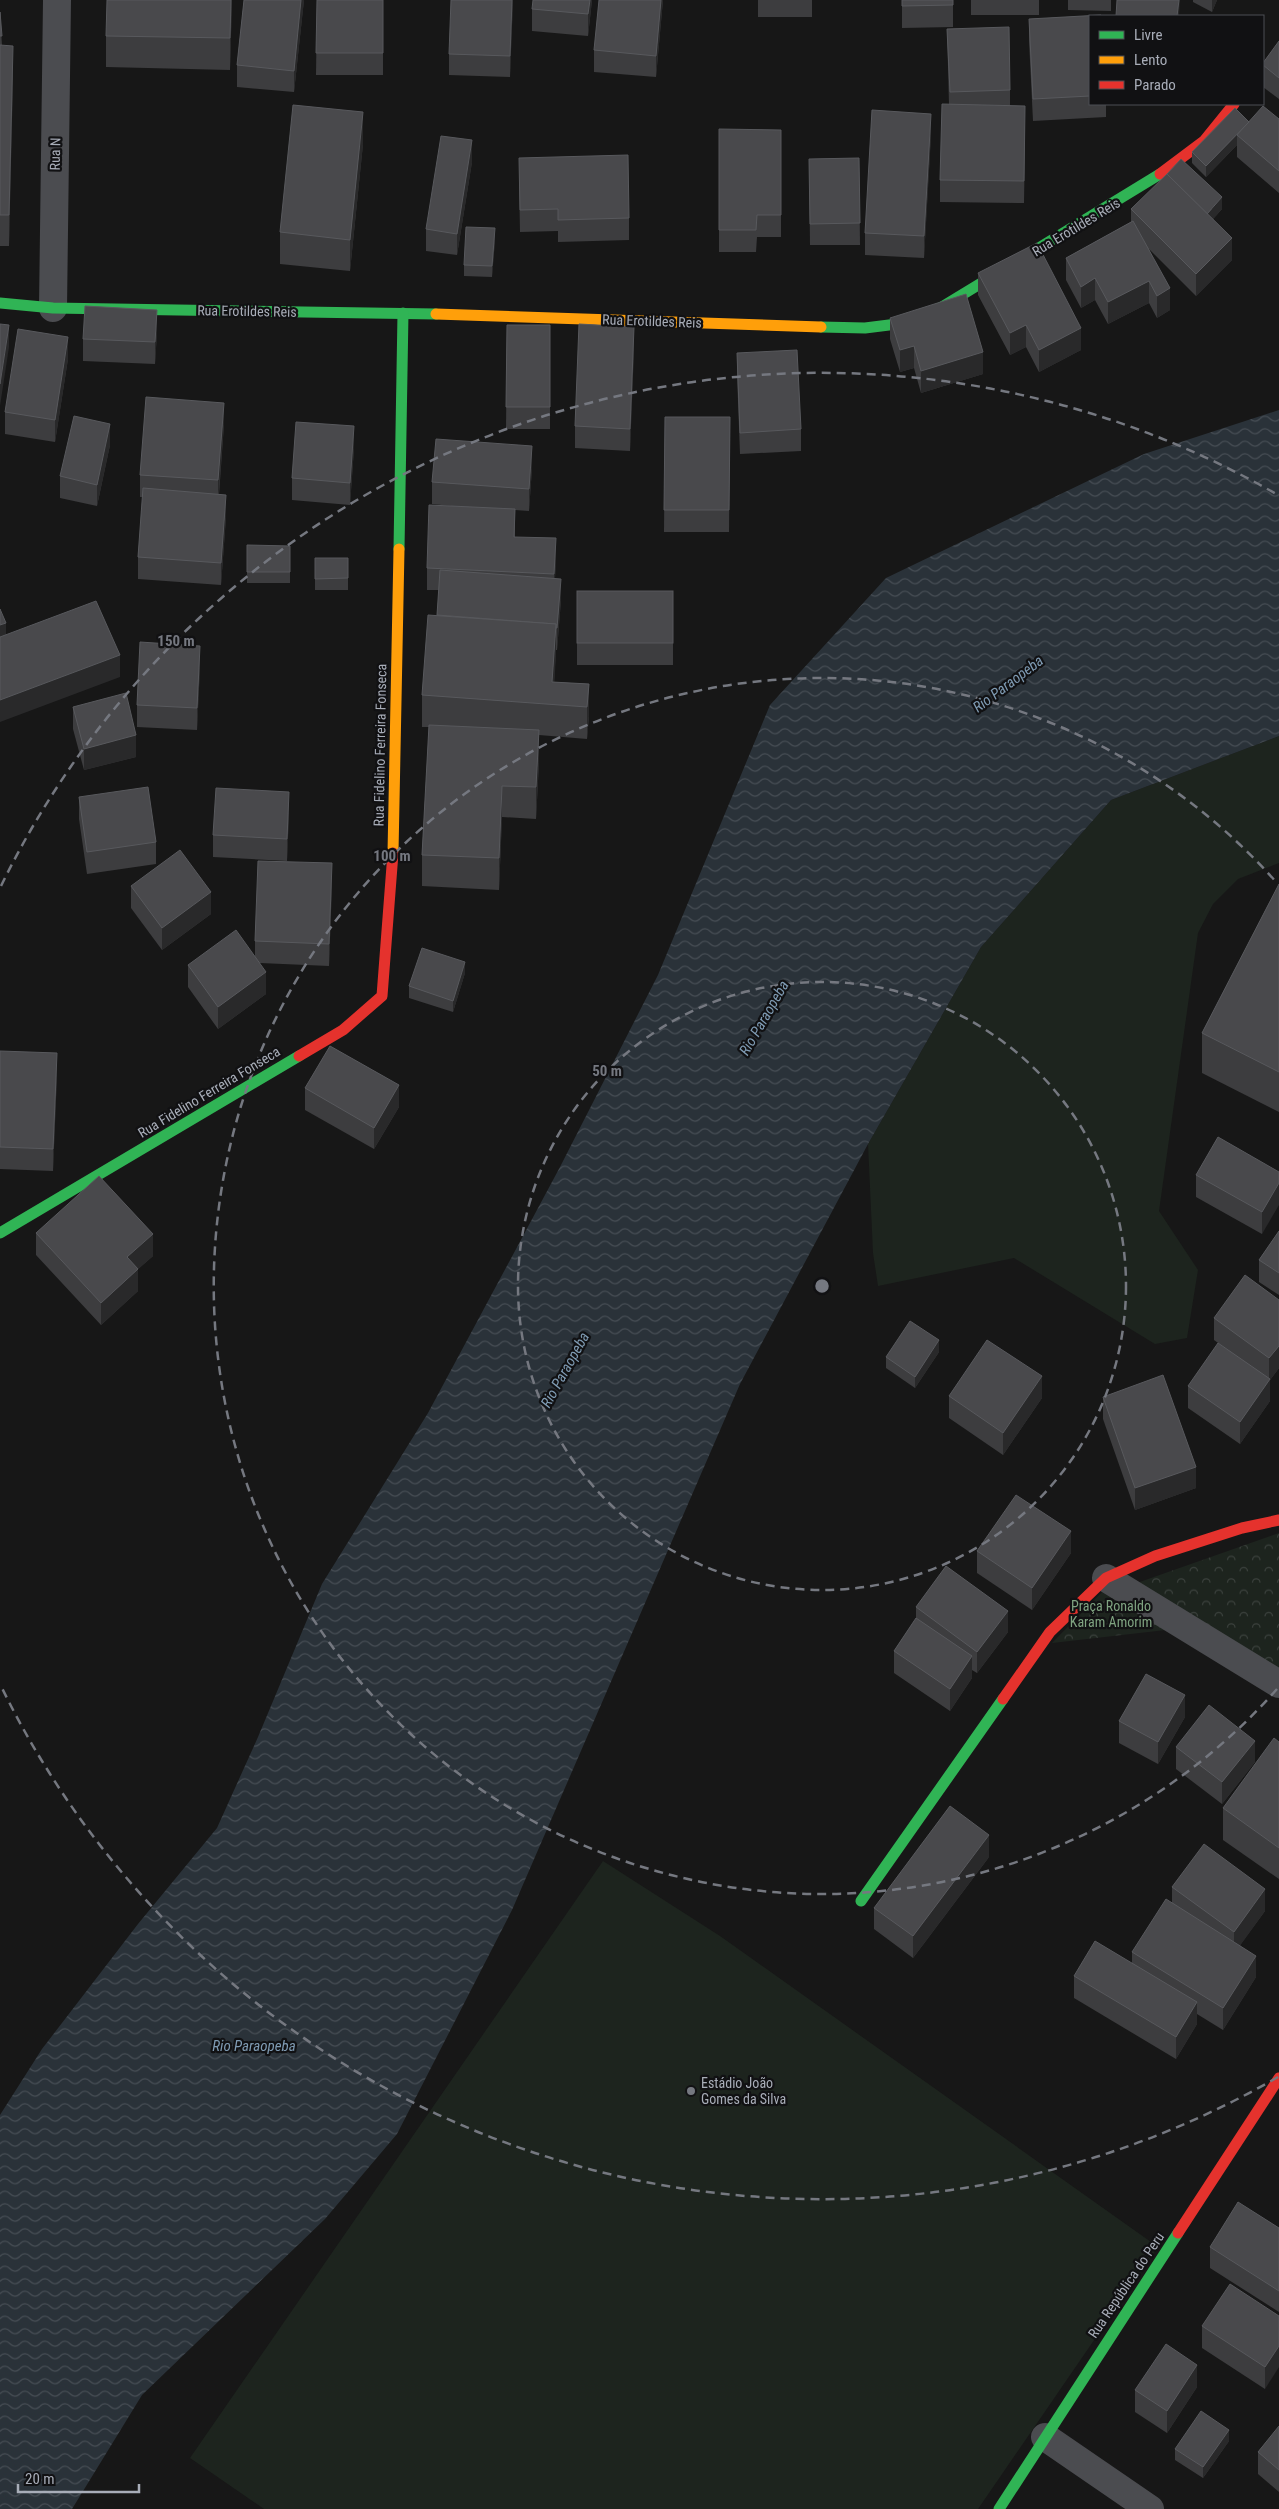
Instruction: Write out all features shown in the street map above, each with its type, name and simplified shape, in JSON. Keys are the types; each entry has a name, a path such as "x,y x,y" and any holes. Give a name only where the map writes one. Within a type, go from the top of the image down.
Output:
{"street":[{"name":"Rua N","path":"53,308 56,0"},
{"name":"Rua Erotildes Reis","path":"0,303 53,308 403,313 865,328 904,323 942,307 1146,184 1204,141 1233,105"},
{"name":"Rua Fidelino Ferreira Fonseca","path":"0,1233 343,1030 382,996 394,836 403,313"},
{"path":"861,1901 1050,1632 1106,1578 1155,1556 1242,1528 1279,1520"},
{"path":"1106,1578 1279,1684"},
{"name":"Rua República do Peru","path":"999,2509 1279,2078"},
{"path":"1045,2437 1150,2509"}],"green space":[{"path":"1279,736 1279,863 1238,879 1213,904 1198,933 1159,1211 1198,1270 1187,1338 1155,1344 1014,1258 878,1286 873,1253 868,1144 981,947 1111,800"},
{"name":"Praça Ronaldo Karam Amorim","path":"1279,1533 1279,1670 1137,1583"},
{"name":"Praça Ronaldo Karam Amorim","path":"1107,1587 1174,1629 1052,1643"},
{"name":"Estádio João Gomes da Silva","path":"603,1861 720,1936 1158,2247 978,2509 264,2509 190,2458"}],"water":[{"name":"Rio Paraopeba","path":"1279,410 1279,736 1111,800 981,947 868,1144 740,1384 512,1910 397,2134 325,2219 142,2395 72,2509 0,2509 0,2115 42,2049 138,1924 217,1828 258,1737 322,1584 428,1413 560,1167 658,975 770,705 886,578 1144,454"}],"building":[{"path":"107,0 231,0 230,38 106,36"},
{"path":"244,0 301,0 294,71 237,65"},
{"path":"317,0 383,0 383,53 316,53"},
{"path":"451,0 512,0 510,56 449,54"},
{"path":"533,0 590,0 588,14 532,9"},
{"path":"599,0 661,0 656,56 594,50"},
{"path":"902,0 953,0 953,5 902,6"},
{"path":"1117,0 1179,0 1177,15 1116,15"},
{"path":"0,12 2,36 0,36"},
{"path":"1089,16 1089,96 1033,99 1029,19"},
{"path":"1009,27 1010,90 950,92 947,29"},
{"path":"1279,41 1279,78 1264,66 1264,62"},
{"path":"0,45 13,46 9,215 0,215"},
{"path":"942,104 1025,106 1024,181 940,180"},
{"path":"293,105 363,112 350,240 280,232"},
{"path":"1263,106 1279,119 1279,171 1237,135"},
{"path":"1235,108 1249,122 1206,166 1192,152"},
{"path":"872,110 931,114 924,236 865,233"},
{"path":"719,129 781,130 781,215 757,215 756,230 719,230"},
{"path":"441,136 472,140 457,234 426,229"},
{"path":"628,155 629,218 558,220 558,209 520,210 519,158"},
{"path":"859,158 860,223 810,224 809,159"},
{"path":"1181,159 1222,197 1207,214 1167,174"},
{"path":"1167,174 1232,238 1196,274 1131,209"},
{"path":"1133,221 1170,288 1157,296 1149,281 1108,302 1095,278 1081,287 1066,258"},
{"path":"466,227 495,228 492,266 464,265"},
{"path":"1037,243 1081,328 1039,350 1026,325 1010,333 978,273"},
{"path":"966,294 983,352 921,371 914,346 900,350 890,318"},
{"path":"85,306 157,310 155,342 83,339"},
{"path":"0,324 9,325 0,384"},
{"path":"579,324 634,327 630,429 575,426"},
{"path":"507,325 550,325 550,407 506,407"},
{"path":"18,329 68,337 55,420 5,412"},
{"path":"797,350 801,429 740,433 737,353"},
{"path":"146,397 224,403 218,480 140,475"},
{"path":"74,416 110,424 97,485 60,476"},
{"path":"665,417 730,417 729,510 664,510"},
{"path":"296,422 354,426 350,483 292,478"},
{"path":"436,439 532,446 529,489 432,482"},
{"path":"143,488 226,495 221,563 138,557"},
{"path":"429,505 515,509 514,537 556,538 554,574 427,568"},
{"path":"247,545 290,546 290,572 247,572"},
{"path":"315,558 348,558 348,578 315,579"},
{"path":"440,570 561,579 557,628 556,624 437,615"},
{"path":"577,591 673,591 673,643 577,643"},
{"path":"96,601 120,655 0,700 0,637"},
{"path":"0,609 6,623 0,625"},
{"path":"428,615 556,624 552,682 589,684 587,707 422,695"},
{"path":"140,642 200,646 197,708 137,705"},
{"path":"126,693 136,735 84,749 73,707"},
{"path":"429,725 539,730 536,787 502,786 499,858 422,855"},
{"path":"148,787 156,842 87,852 79,797"},
{"path":"216,788 289,792 287,839 213,835"},
{"path":"180,850 211,892 162,928 131,886"},
{"path":"258,861 332,863 329,944 255,941"},
{"path":"1279,884 1279,1072 1202,1033"},
{"path":"236,930 266,972 218,1007 188,965"},
{"path":"422,948 465,962 453,1001 409,986"},
{"path":"330,1046 399,1085 374,1128 305,1088"},
{"path":"0,1051 57,1053 53,1149 0,1147"},
{"path":"1218,1137 1279,1172 1279,1183 1262,1212 1196,1175"},
{"path":"99,1176 153,1234 127,1257 138,1269 101,1303 36,1233"},
{"path":"1279,1231 1279,1273 1259,1260"},
{"path":"1245,1275 1279,1300 1279,1346 1269,1358 1214,1318"},
{"path":"910,1321 939,1340 915,1377 886,1357"},
{"path":"987,1340 1042,1376 1003,1433 949,1396"},
{"path":"1218,1343 1270,1379 1240,1422 1188,1386"},
{"path":"1163,1375 1196,1467 1135,1488 1103,1397"},
{"path":"1016,1495 1071,1531 1032,1588 977,1551"},
{"path":"946,1566 1008,1611 977,1652 916,1607"},
{"path":"916,1618 972,1656 950,1689 894,1651"},
{"path":"1146,1674 1185,1695 1158,1742 1119,1721"},
{"path":"1209,1705 1255,1741 1222,1782 1176,1747"},
{"path":"1274,1738 1279,1742 1279,1848 1223,1808"},
{"path":"950,1806 989,1835 913,1936 874,1908"},
{"path":"1204,1844 1265,1889 1234,1932 1172,1887"},
{"path":"1166,1899 1256,1956 1223,2008 1132,1952"},
{"path":"1095,1941 1197,2002 1176,2037 1074,1976"},
{"path":"1238,2202 1279,2228 1279,2291 1210,2247"},
{"path":"1230,2284 1279,2316 1279,2346 1265,2367 1202,2326"},
{"path":"1166,2344 1197,2365 1167,2411 1135,2390"},
{"path":"1201,2411 1229,2430 1203,2467 1175,2449"},
{"path":"1279,2426 1279,2470 1258,2452"}],"traffic: fast":[{"path":"821,327 865,328 905,323 942,307 1160,174"},
{"path":"0,303 53,308 436,314"},
{"path":"399,549 403,313"},
{"path":"0,1233 299,1056"},
{"path":"861,1901 1003,1699"},
{"path":"999,2509 1178,2233"}],"traffic: slow":[{"path":"436,314 821,327"},
{"path":"393,853 399,549"}],"traffic: jam":[{"path":"1160,174 1204,141 1233,105"},
{"path":"299,1056 343,1030 382,996 393,853"},
{"path":"1003,1699 1050,1632 1106,1578 1155,1556 1242,1528 1279,1520"},
{"path":"1178,2233 1279,2078"}],"place":[{"name":"Estádio João Gomes da Silva","path":"691,2091"}]}
